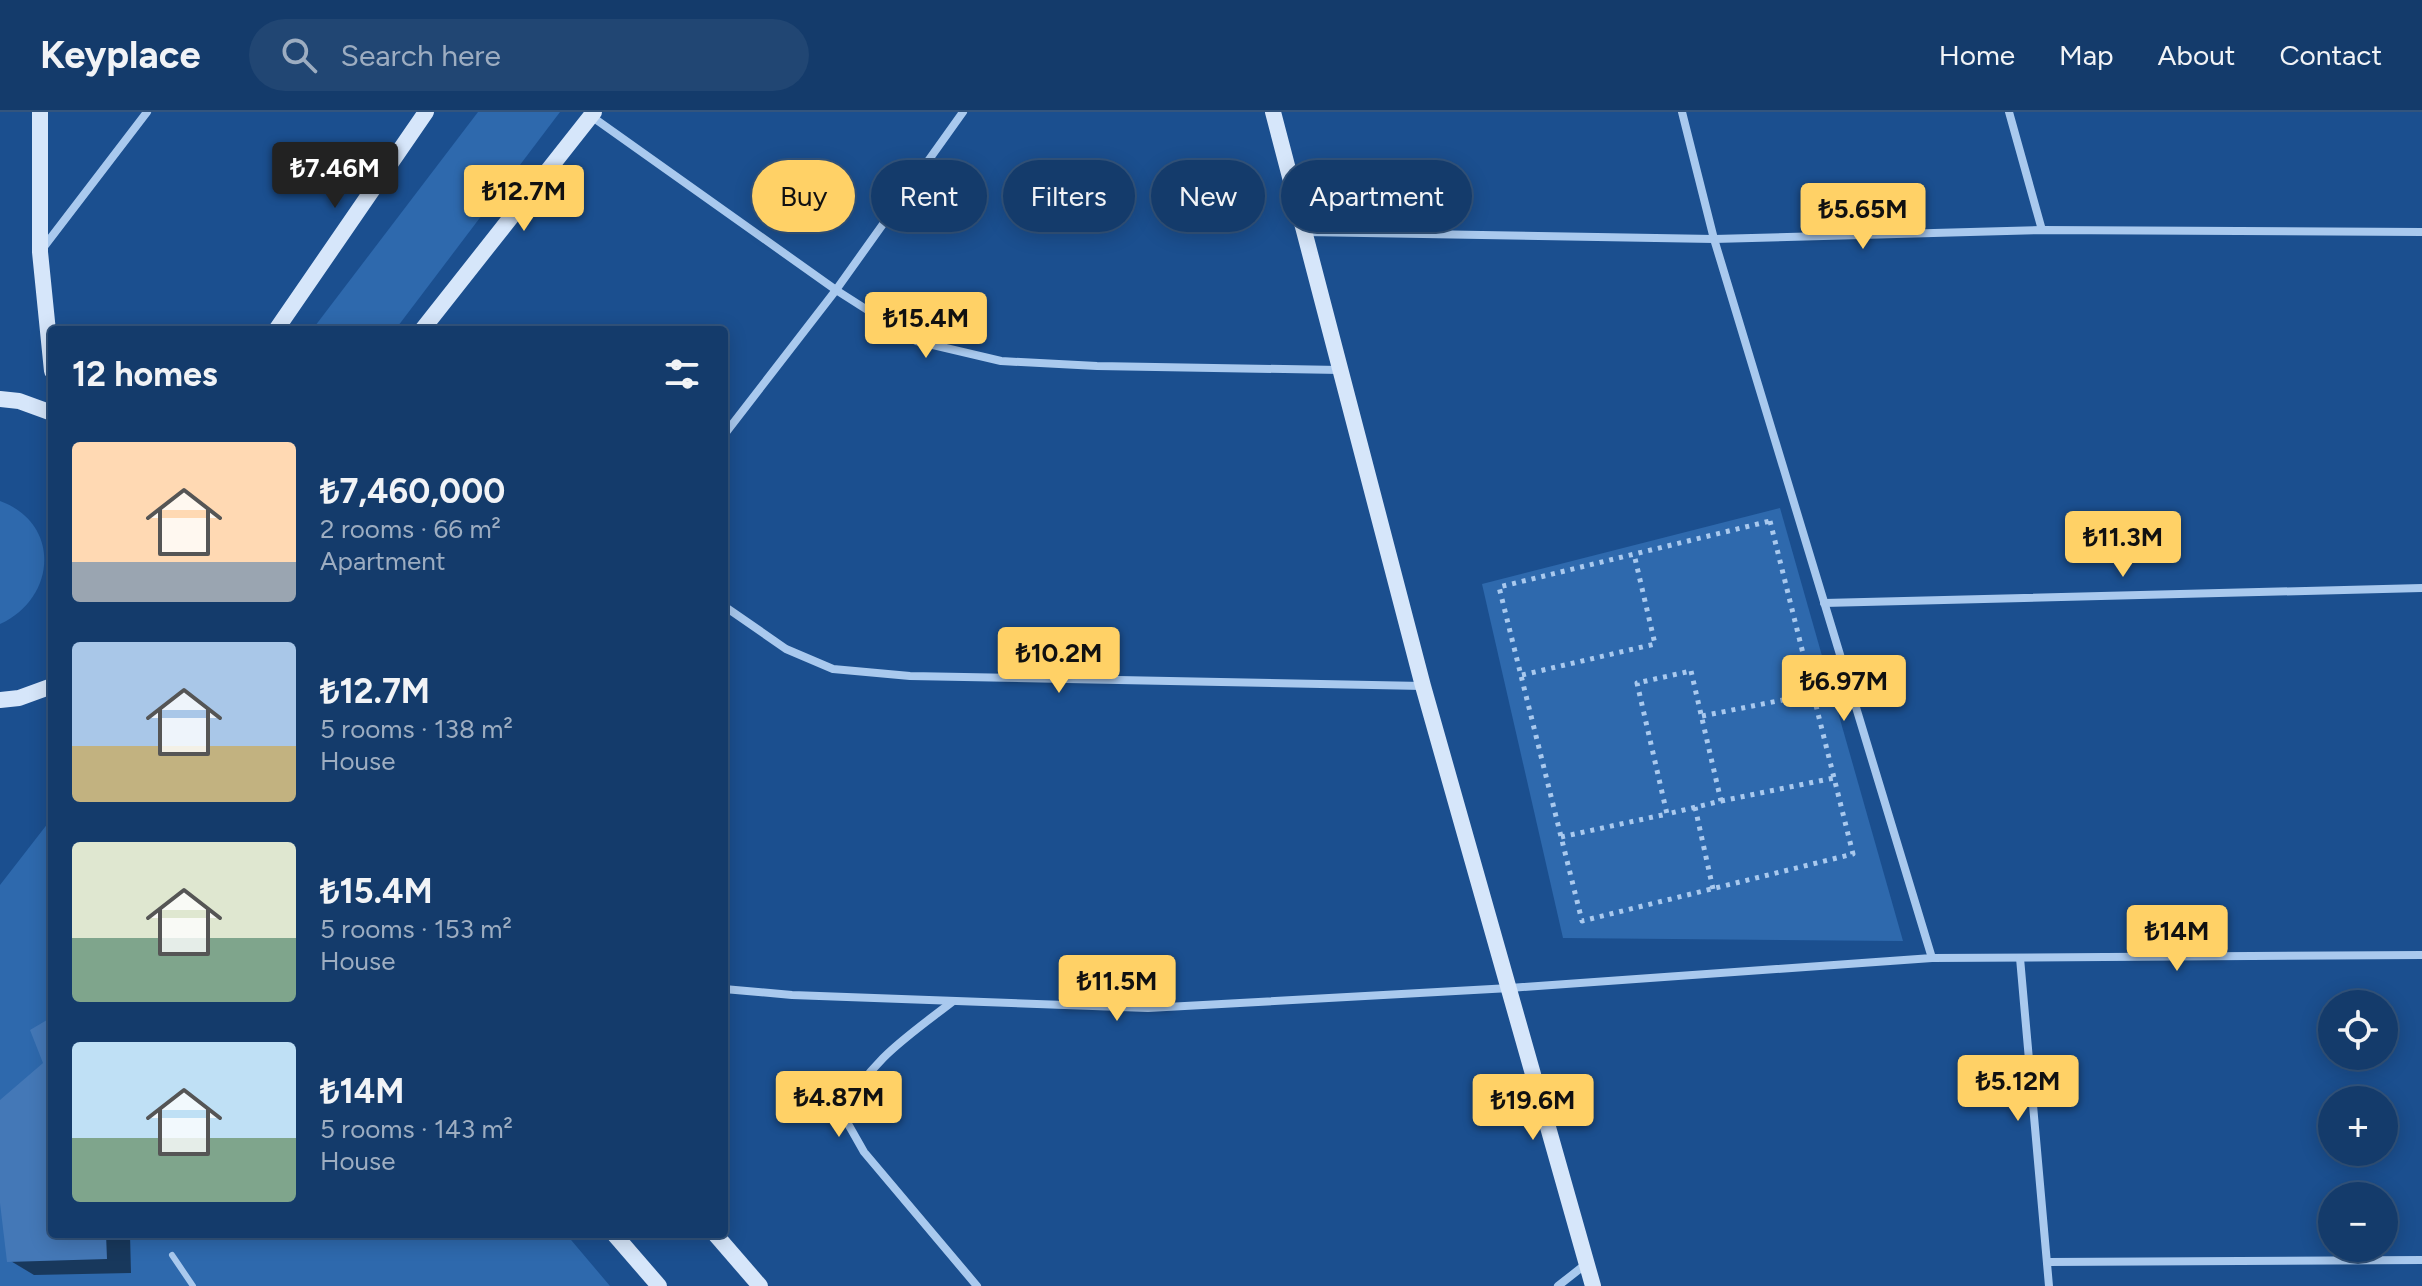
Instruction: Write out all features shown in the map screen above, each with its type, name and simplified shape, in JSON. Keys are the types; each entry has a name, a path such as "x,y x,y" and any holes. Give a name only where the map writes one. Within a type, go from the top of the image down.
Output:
{"main road":[{"path":"40,112 40,252 48,331"},
{"path":"279,326 426,112"},
{"path":"1273,112 1286,160"},
{"path":"425,326 593,114"},
{"path":"1304,232 1423,686 1593,1286"},
{"path":"0,399 19,401 48,412"},
{"path":"0,700 19,698 48,687"},
{"path":"617,1238 659,1286"},
{"path":"718,1238 760,1286"}],"street":[{"path":"40,252 147,112"},
{"path":"728,430 836,290 963,112"},
{"path":"1682,112 1714,239 1932,958"},
{"path":"2009,112 2042,230"},
{"path":"593,114 836,290 916,341 1001,361 1097,366 1340,370"},
{"path":"1355,232 1714,239 2042,230 2422,232"},
{"path":"1824,603 2422,588"},
{"path":"728,609 786,649 833,669 910,676 1423,686"},
{"path":"728,989 792,995 1148,1008 1510,988 1932,958 2422,955"},
{"path":"2020,958 2049,1286"},
{"path":"953,1001 879,1058 854,1091 843,1115 864,1152 977,1286"},
{"path":"2047,1262 2422,1260"},
{"path":"1558,1286 1587,1264"}],"lane":[{"path":"172,1255 193,1286"}],"path":[{"path":"1770,521 1853,854 1582,921 1522,675 1499,587 1770,521"},
{"path":"1522,675 1655,644 1634,554"},
{"path":"1667,814 1637,683 1691,671 1721,801"},
{"path":"1702,716 1813,694"},
{"path":"1561,837 1834,778"},
{"path":"1695,807 1713,889"}],"shaded area":[{"path":"478,112 560,112 398,326 315,326"},
{"path":"0,501 20,512 34,526 42,543 44,561 33,597 19,612 0,624"},
{"path":"1780,508 1903,941 1563,938 1482,584"},
{"path":"48,823 48,1238 569,1238 610,1286 0,1286 0,885"}],"building":[{"path":"48,1019 48,1238 106,1238 107,1259 7,1262 0,1203 0,1100 43,1063 30,1030"}]}
